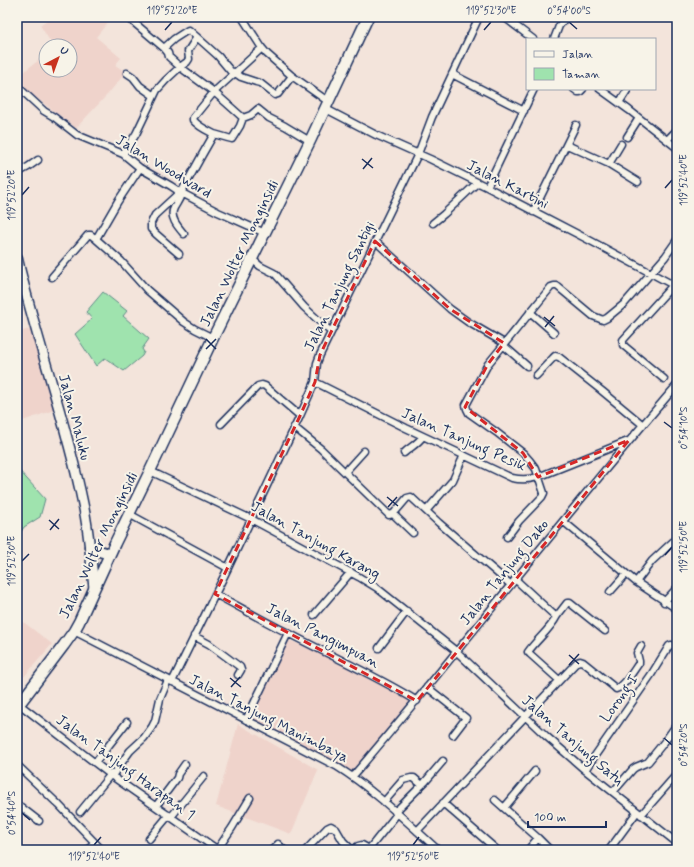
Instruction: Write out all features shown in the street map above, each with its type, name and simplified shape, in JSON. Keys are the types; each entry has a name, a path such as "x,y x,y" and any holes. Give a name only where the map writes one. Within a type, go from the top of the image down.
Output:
{"highway":[{"name":"Jalan Wolter Monginsidi","path":"18,706 74,631 213,338 310,141 368,17"},
{"path":"90,547 110,554"}],"main road":[{"name":"Jalan Maluku","path":"17,257 70,448 84,506 94,588"}],"street":[{"name":"Jalan Kartini","path":"242,17 262,48 292,76 327,105 376,135 487,187 675,286"},
{"name":"Jalan Tanjung Santigi","path":"251,519 315,382 317,363 320,355 418,154 432,117 479,17"},
{"path":"504,17 532,38"},
{"path":"554,38 559,26 566,17"},
{"path":"131,20 164,48 169,57 180,67 214,92 243,118"},
{"path":"164,48 188,30 218,56 234,73 241,77 260,83 275,95 278,94 292,76"},
{"path":"123,154 136,134 157,90 188,61 188,50 197,37"},
{"path":"243,118 232,139 214,134 202,128 193,120 214,92 262,48"},
{"path":"127,73 133,77 140,86 154,96"},
{"path":"452,74 524,110"},
{"name":"Jalan Woodward","path":"17,86 44,111 77,135 123,154 140,168 180,193 265,233"},
{"path":"487,187 534,90"},
{"path":"601,90 677,148"},
{"path":"619,103 627,90"},
{"path":"243,118 251,116 258,110 269,118 310,141"},
{"path":"627,137 638,118"},
{"path":"533,212 576,125"},
{"path":"667,140 677,130"},
{"path":"179,254 151,229 151,223 155,215 180,193 214,134"},
{"path":"567,144 609,164 638,182"},
{"path":"609,164 622,144"},
{"path":"17,173 38,160"},
{"path":"96,239 118,201 140,168"},
{"path":"433,223 476,183"},
{"path":"180,193 180,199 174,208 172,215 176,224 184,234"},
{"path":"52,277 88,236 91,235 121,261 147,290 184,322 213,338"},
{"path":"507,537 519,521 544,495 544,492 536,469 523,453 469,413 467,409 466,405 488,364 548,290 554,286 557,286 594,316 603,320 621,307 665,257 677,240"},
{"path":"375,241 450,309 503,344 527,366"},
{"path":"252,259 260,266 274,273 304,307 331,332"},
{"path":"664,379 622,343 623,340 675,286"},
{"path":"530,312 554,333"},
{"path":"536,376 552,358 555,356 559,357 643,425"},
{"name":"Jalan Tanjung Pesik","path":"315,382 423,436 512,478 524,480 533,479 629,440"},
{"path":"221,424 260,385 265,386 300,416"},
{"name":"Jalan Tanjung Dako","path":"353,776 417,701 510,584 629,440 677,385"},
{"path":"294,427 321,449 389,515 393,514 413,533"},
{"path":"404,453 419,442 423,436"},
{"path":"345,472 364,451"},
{"path":"426,511 453,480 464,455"},
{"name":"Jalan Tanjung Karang","path":"150,471 251,519 351,572 377,588 456,651"},
{"path":"393,514 407,498 411,497 510,584"},
{"path":"129,514 228,568"},
{"path":"80,812 112,775 130,751 144,738 152,727 155,721 160,699 194,636 251,519"},
{"path":"563,521 636,582 664,602 677,609"},
{"path":"636,582 652,561 677,538"},
{"path":"314,615 351,572"},
{"path":"610,592 626,574"},
{"path":"515,579 554,615 557,616"},
{"path":"664,602 677,588"},
{"name":"Jalan Pangimpuan","path":"215,594 288,633 367,672 417,701"},
{"path":"560,680 528,652 547,631 567,603 570,603 605,631"},
{"path":"379,648 407,611"},
{"name":"Jalan Tanjung Manimbaya","path":"74,631 314,754 353,776 438,850"},
{"path":"246,720 288,633"},
{"path":"194,636 209,644 240,667 241,670 238,676"},
{"path":"417,831 577,662 584,662 616,689 624,683 639,663 637,653 641,646"},
{"name":"Lorong I","path":"585,770 670,646 677,646"},
{"name":"Jalan Tanjung Satu","path":"456,651 585,770 639,814 676,840"},
{"path":"428,687 466,718 452,735"},
{"name":"Jalan Tanjung Harapan 1","path":"18,706 95,763 218,850"},
{"path":"95,763 127,722"},
{"path":"613,792 633,769 648,762 677,724"},
{"path":"306,850 327,828 331,826 336,829 343,841 353,850 362,845 369,850 396,813 443,761"},
{"path":"156,806 177,778 185,764"},
{"path":"17,765 55,801 102,850"},
{"path":"504,808 535,771"},
{"path":"609,850 639,814 677,774"},
{"path":"149,839 204,776"},
{"path":"384,802 404,779 413,778 422,784"},
{"path":"218,850 250,798"},
{"path":"495,800 550,850"},
{"path":"443,803 497,850"},
{"path":"17,807 21,807 39,820"},
{"path":"528,850 538,838"},
{"path":"88,850 94,842"},
{"path":"272,850 277,844 284,850"}],"highlighted area":[{"path":"375,241 450,309 504,343 488,364 465,407 523,453 538,477 629,440 417,701 215,594 300,416 315,382 320,355"}],"shaded area":[{"path":"51,17 105,17 109,21 96,37 121,58 115,65 126,72 108,94 76,128 17,83 17,80 27,69 38,61 38,78 78,78 78,38 48,38 40,25"},
{"path":"31,329 54,410 17,423 17,332"},
{"path":"17,617 52,644 17,685"},
{"path":"289,640 335,660 391,688 413,703 352,773 316,752 249,720"},
{"path":"238,724 318,770 291,834 216,806"}],"green space":[{"path":"103,292 127,311 123,316 149,339 142,349 144,352 142,356 124,371 105,358 96,366 75,334 92,319 86,312"},
{"path":"17,468 45,499 40,517 24,527 17,538"}],"waterway":[{"path":"58,800 86,829"},
{"path":"98,842 109,850"}]}
